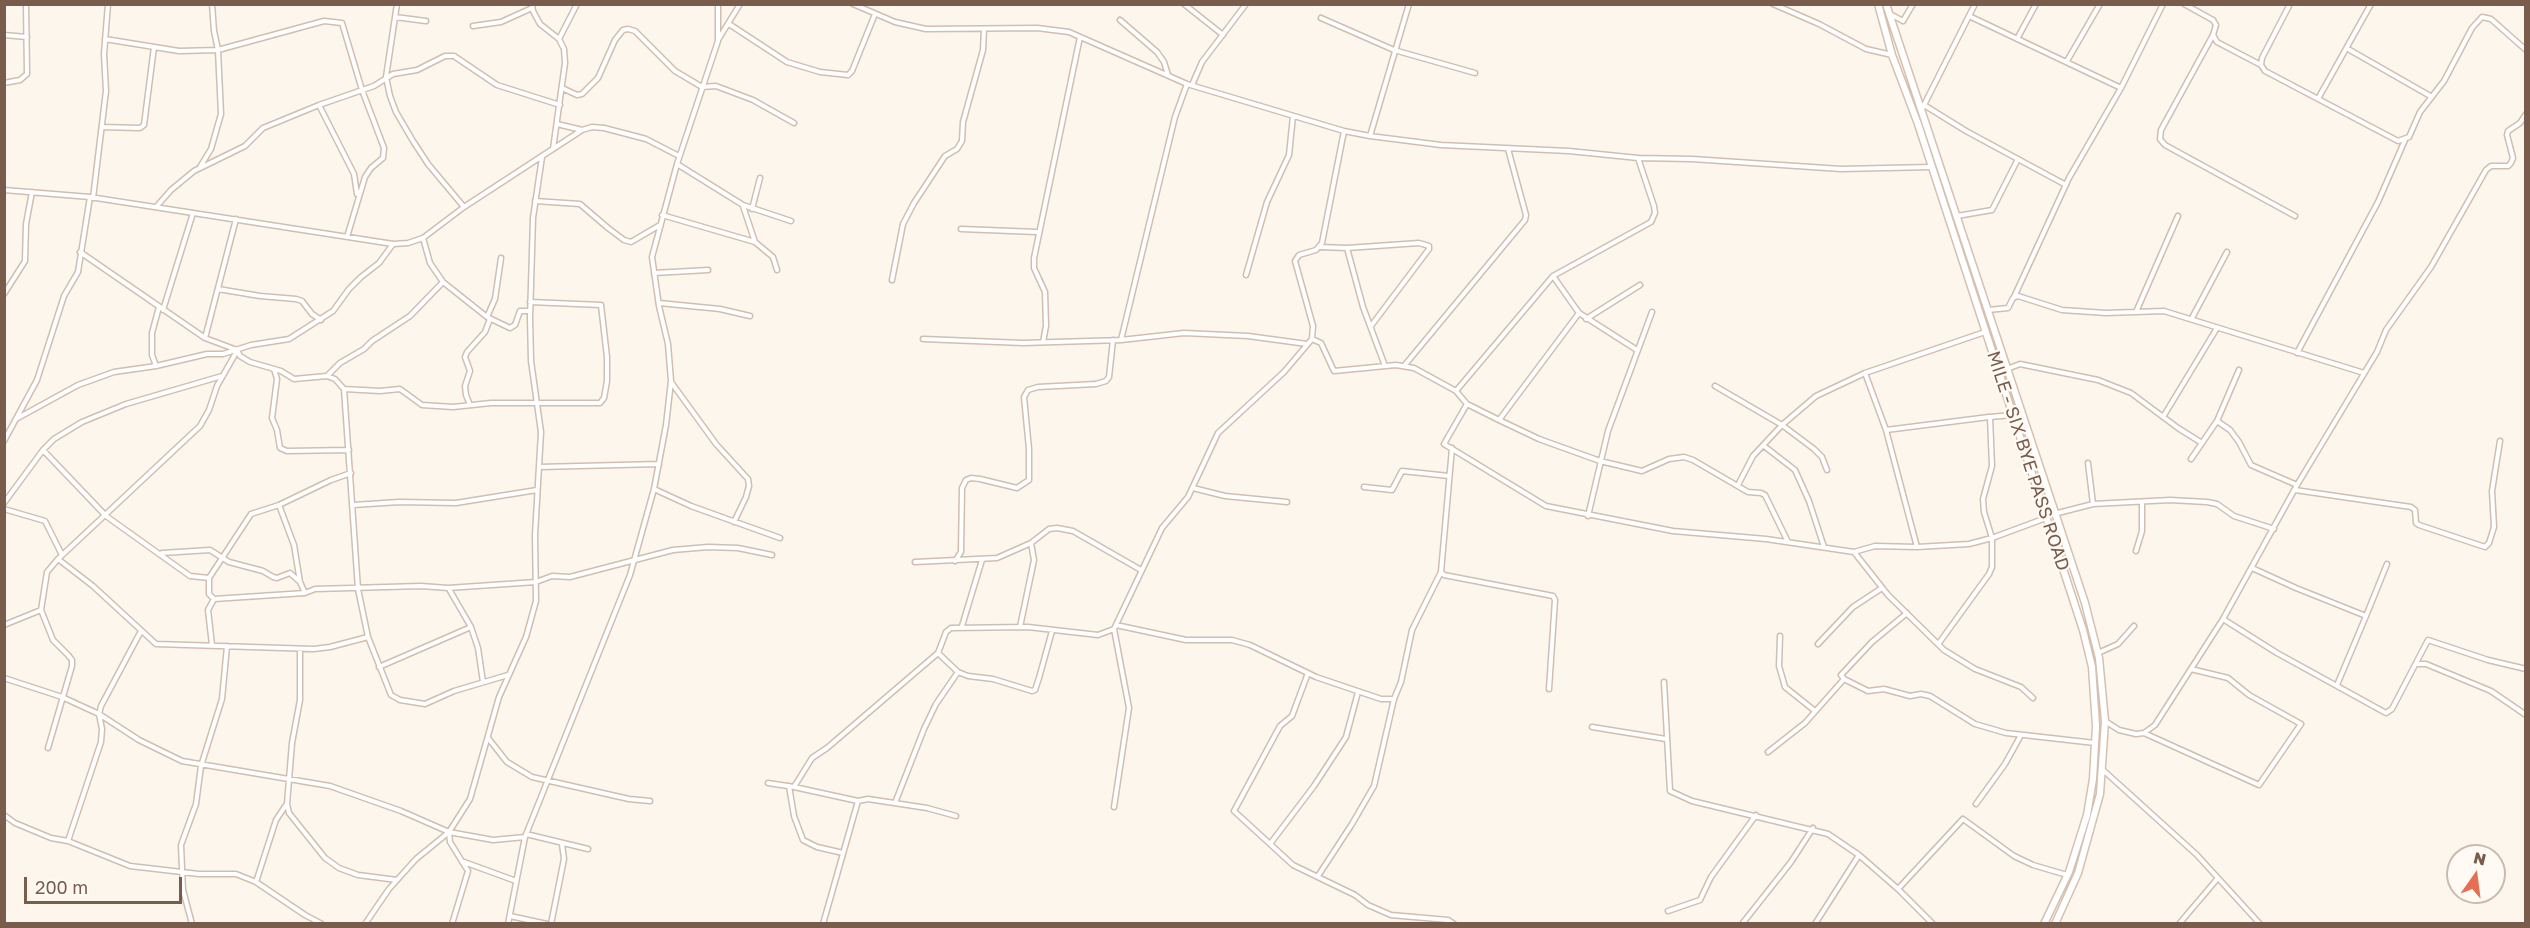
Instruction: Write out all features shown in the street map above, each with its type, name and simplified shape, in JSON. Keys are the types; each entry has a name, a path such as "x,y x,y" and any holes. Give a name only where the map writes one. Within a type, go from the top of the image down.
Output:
{"street":[{"path":"4,83 21,80 27,74 26,4"},
{"path":"4,441 45,360 64,296 78,272 102,127 106,91 105,39 108,4"},
{"path":"199,168 211,149 221,114 218,50 212,4"},
{"path":"397,4 386,77 396,112 434,172 464,207"},
{"path":"559,39 577,4"},
{"path":"508,924 526,836 635,559 654,489 671,381 668,344 652,257 677,164 717,41 718,4"},
{"path":"717,41 740,4"},
{"path":"853,4 895,22 926,28 984,30 1037,28 1069,32 1189,85 1344,131 1370,136 1442,145 1569,152 1638,159 1692,159 1841,169 1932,167"},
{"path":"1184,4 1223,35"},
{"path":"1121,340 1175,117 1202,62 1246,4"},
{"path":"1370,136 1409,4"},
{"path":"1773,4 1819,24 1866,49 1892,55"},
{"name":"MILE - SIX BYE PASS ROAD","path":"1878,4 1892,55 1932,167 2088,649 2095,696 2096,743 2093,779 2086,815 2068,875 2044,924"},
{"path":"1886,4 2085,603 2098,653 2105,721 2103,770 2090,834 2070,893 2055,924"},
{"path":"1889,14 1903,21 1913,4"},
{"path":"1922,107 1975,4"},
{"path":"2017,39 2036,4"},
{"path":"2067,61 2100,4"},
{"path":"1987,310 2008,308 2066,185 2121,88 2163,4"},
{"path":"2184,4 2213,20 2216,25 2161,130 2160,139 2165,145 2295,216"},
{"path":"2261,65 2262,58 2290,4"},
{"path":"2319,98 2371,4"},
{"path":"473,26 501,22 532,6 540,24 559,39 564,50 565,63 552,150"},
{"path":"729,24 788,62 820,72 848,75 852,71 875,14"},
{"path":"1969,16 2121,88"},
{"path":"395,17 426,21"},
{"path":"2297,353 2379,202 2405,140 2409,137 2420,112 2444,81 2472,28 2482,17 2491,19 2526,50"},
{"path":"1321,18 1394,50 1475,73"},
{"path":"1120,20 1157,52 1164,62 1168,76"},
{"path":"105,39 179,51 218,50 324,21 339,21 345,28 362,90 384,153 378,164 368,173 357,197 346,237"},
{"path":"562,88 577,95 582,94 598,78 615,40 626,29 635,32 675,71 702,87 716,86 743,96 794,123"},
{"path":"892,280 901,233 914,203 945,156 957,149 962,141 963,122 983,50 984,30"},
{"path":"2213,34 2217,42 2261,65 2265,71 2394,140 2405,140"},
{"path":"4,35 27,37"},
{"path":"1043,342 1046,326 1045,292 1034,268 1037,232 1055,162 1080,37"},
{"path":"102,127 140,128 144,125 154,47"},
{"path":"2348,49 2432,97"},
{"path":"156,208 171,190 199,168 246,146 263,128 380,83 386,77 417,70 449,55 497,85 560,105"},
{"path":"319,105 354,174 357,197"},
{"path":"1922,107 2066,185"},
{"path":"2144,733 2155,725 2223,619 2296,487 2365,373 2386,330 2431,267 2486,170 2491,166 2508,166 2511,163 2513,158 2508,131 2520,123 2526,114"},
{"path":"1246,275 1268,202 1289,155 1293,116"},
{"path":"557,124 582,129 604,128 646,139 680,156"},
{"path":"4,190 91,198 393,244 423,238 464,207 582,129"},
{"path":"1320,248 1344,131"},
{"path":"1404,366 1525,220 1526,215 1508,149"},
{"path":"365,924 397,880 429,846 449,832 470,799 508,675 536,601 535,535 541,432 531,362 530,302 535,201 542,157"},
{"path":"1456,391 1553,276 1651,222 1655,213 1654,206 1638,159"},
{"path":"1956,217 1992,210 1997,205 2018,159"},
{"path":"677,164 743,205 791,221"},
{"path":"752,209 760,178"},
{"path":"4,294 25,261 26,224 32,192"},
{"path":"535,201 580,204 624,240 631,242 660,224"},
{"path":"743,205 755,242"},
{"path":"156,366 152,355 152,333 193,213"},
{"path":"662,215 755,242 773,257 777,270"},
{"path":"2136,312 2178,216"},
{"path":"205,338 236,219"},
{"path":"961,229 1037,232"},
{"path":"423,238 430,263 443,282 488,318 510,328 515,325 520,311 530,311"},
{"path":"1114,807 1129,708 1115,627 1162,528 1188,497 1218,433 1284,372 1312,339 1313,326 1295,261 1299,255 1320,248 1419,243 1430,247 1371,326"},
{"path":"16,419 95,378 114,372 156,366 289,339 333,311 361,277 387,255 393,244"},
{"path":"1347,248 1363,307 1385,366"},
{"path":"80,252 205,338 237,350 240,356 250,362 274,368 294,379 327,376 335,379 344,389 358,589 368,637 394,698 421,704 429,703 453,691 508,675"},
{"path":"2192,318 2227,252"},
{"path":"470,405 465,386 470,371 465,357 466,352 485,332 495,299 501,258"},
{"path":"654,273 708,270"},
{"path":"1553,276 1579,313 1637,350"},
{"path":"327,376 340,363 364,350 372,341 410,316 443,282"},
{"path":"1586,319 1640,285"},
{"path":"218,289 296,299 321,320"},
{"path":"1972,293 1980,290"},
{"path":"2013,298 2018,296 2062,310 2106,313 2164,311 2365,373"},
{"path":"344,389 380,391 397,388 422,405 600,403 604,398 607,381 607,357 600,305 530,302"},
{"path":"659,303 720,309 750,316"},
{"path":"1588,516 1608,431 1652,312"},
{"path":"1499,420 1579,313"},
{"path":"2163,417 2217,328"},
{"path":"1738,485 1753,456 1782,425 1816,396 1865,374 1985,332"},
{"path":"923,339 1043,342 1121,340 1184,333 1248,336 1308,344"},
{"path":"1312,339 1321,343 1334,371 1385,366 1414,368 1456,391 1467,404 1539,439 1600,461 1642,471 1669,459 1684,457 1693,460 1748,492 1765,495 1788,542"},
{"path":"955,561 961,552 962,488 966,480 980,479 1017,488 1029,480 1029,449 1024,396 1028,390 1038,387 1096,384 1106,381 1109,376 1113,340"},
{"path":"48,748 72,660 53,640 41,610 47,572 62,555 200,426 237,350"},
{"path":"2006,369 2020,364 2098,380 2131,393 2202,443"},
{"path":"274,368 277,379 272,418 280,448 287,451 350,450"},
{"path":"2191,459 2217,421 2240,370"},
{"path":"1865,374 1886,430 1917,547"},
{"path":"4,503 43,450 54,439 89,418 126,404 223,376"},
{"path":"671,381 716,444 748,479 746,497 734,522"},
{"path":"1715,386 1782,425 1814,449 1822,457 1827,470"},
{"path":"1467,404 1444,444 1522,490 1538,502 1588,516 1704,536 1788,542 1854,552 1875,546 1917,547 1969,544 2047,518"},
{"path":"1886,430 2012,415"},
{"path":"1939,643 1992,567 1992,538 1984,512 1983,499 1992,466 1990,417"},
{"path":"2217,421 2230,429 2251,465 2296,487 2411,507 2415,510 2416,523 2419,525 2485,547 2489,543 2494,527 2492,491 2500,441"},
{"path":"1764,446 1795,470 1809,501 1824,547"},
{"path":"1318,876 1374,786 1394,699 1404,671 1412,630 1441,572 1452,448"},
{"path":"43,450 106,516 161,553 190,576 209,578"},
{"path":"539,466 659,464"},
{"path":"2088,464 2093,504"},
{"path":"1364,487 1392,490 1402,471 1449,476"},
{"path":"351,473 279,505 251,514 209,578 209,594 214,599 304,593 315,589 421,586 448,588 536,582 552,576 570,577 673,550 708,547 738,548 772,555"},
{"path":"1193,488 1224,496 1287,502"},
{"path":"654,489 691,506 780,538"},
{"path":"353,505 399,502 456,503 537,490"},
{"path":"2054,514 2093,504 2170,500 2217,504 2234,516 2274,530"},
{"path":"2136,551 2142,531 2142,502"},
{"path":"279,505 294,545 304,593"},
{"path":"4,509 45,521 62,555"},
{"path":"915,562 998,558 1031,543 1049,529 1073,531 1141,570"},
{"path":"1020,627 1034,560 1031,543"},
{"path":"161,553 210,550 222,558 277,578 290,573 300,582"},
{"path":"1854,552 1882,588 1956,659 1996,679 2021,687 2033,698"},
{"path":"58,559 93,586 156,644 300,649 330,647 368,637"},
{"path":"962,626 982,560"},
{"path":"2337,685 2386,564"},
{"path":"2252,568 2366,616"},
{"path":"1441,572 1444,575 1553,596 1555,600 1549,689"},
{"path":"448,588 468,617 478,648 483,681"},
{"path":"1818,644 1853,607 1882,588"},
{"path":"212,645 208,610 214,599"},
{"path":"4,625 41,610"},
{"path":"1907,613 1872,642 1841,675 1844,679 1868,691 1884,689 1910,696 1920,694 1930,696 1975,724 2006,733 2096,743"},
{"path":"2223,619 2277,653 2378,710 2389,712 2430,640 2488,660 2526,669"},
{"path":"843,853 817,847 803,840 794,816 792,787 812,758 827,748 938,653 946,632 951,628 962,626 981,629 1020,627 1098,635 1115,627 1186,640 1232,640 1250,645 1308,673 1358,692 1381,699 1394,699"},
{"path":"2098,653 2118,645 2134,626"},
{"path":"379,667 471,627"},
{"path":"938,653 958,672 1032,691 1035,690 1052,630"},
{"path":"68,841 101,742 102,729 99,714 141,631"},
{"path":"1779,636 1779,666 1785,687 1815,711"},
{"path":"192,924 181,871 181,845 196,804 201,766 222,699 227,646"},
{"path":"300,649 300,700 288,777 287,804 293,820 325,858 339,868 358,875 397,880"},
{"path":"2416,664 2426,664 2491,691 2526,715"},
{"path":"2105,721 2127,733 2144,733 2259,785 2301,724 2249,695 2228,678 2191,669"},
{"path":"895,803 924,729 936,705 958,672"},
{"path":"1308,673 1292,716 1280,726 1234,811 1298,869 1318,876 1355,895 1368,906 1391,915 1448,920 1454,924"},
{"path":"4,678 62,697 99,714 165,754 201,766 288,777 330,786 449,832 493,840 526,836 588,849"},
{"path":"1768,752 1805,723 1844,679"},
{"path":"1664,682 1670,791 1692,801 1813,828 1828,834 1859,855 1933,924"},
{"path":"1270,844 1335,756 1346,737 1358,692"},
{"path":"1592,727 1666,739"},
{"path":"1976,804 2006,764 2020,735"},
{"path":"488,737 507,762 519,771 546,781 629,799 650,801"},
{"path":"2103,770 2197,855 2260,924"},
{"path":"768,783 858,801 868,799 927,808 956,816"},
{"path":"823,924 858,801"},
{"path":"256,882 276,820 287,804"},
{"path":"4,815 15,823 51,838 68,841 130,866 199,874 236,874 256,882 322,924"},
{"path":"1668,911 1700,900 1711,877 1756,815"},
{"path":"1898,889 1963,819 2014,856 2033,865 2068,875"},
{"path":"1742,924 1791,862 1813,828"},
{"path":"449,832 450,842 468,871 452,924"},
{"path":"510,916 549,924 564,859 562,844"},
{"path":"1815,924 1859,855"},
{"path":"463,862 516,881"},
{"path":"2179,924 2218,878"}]}
